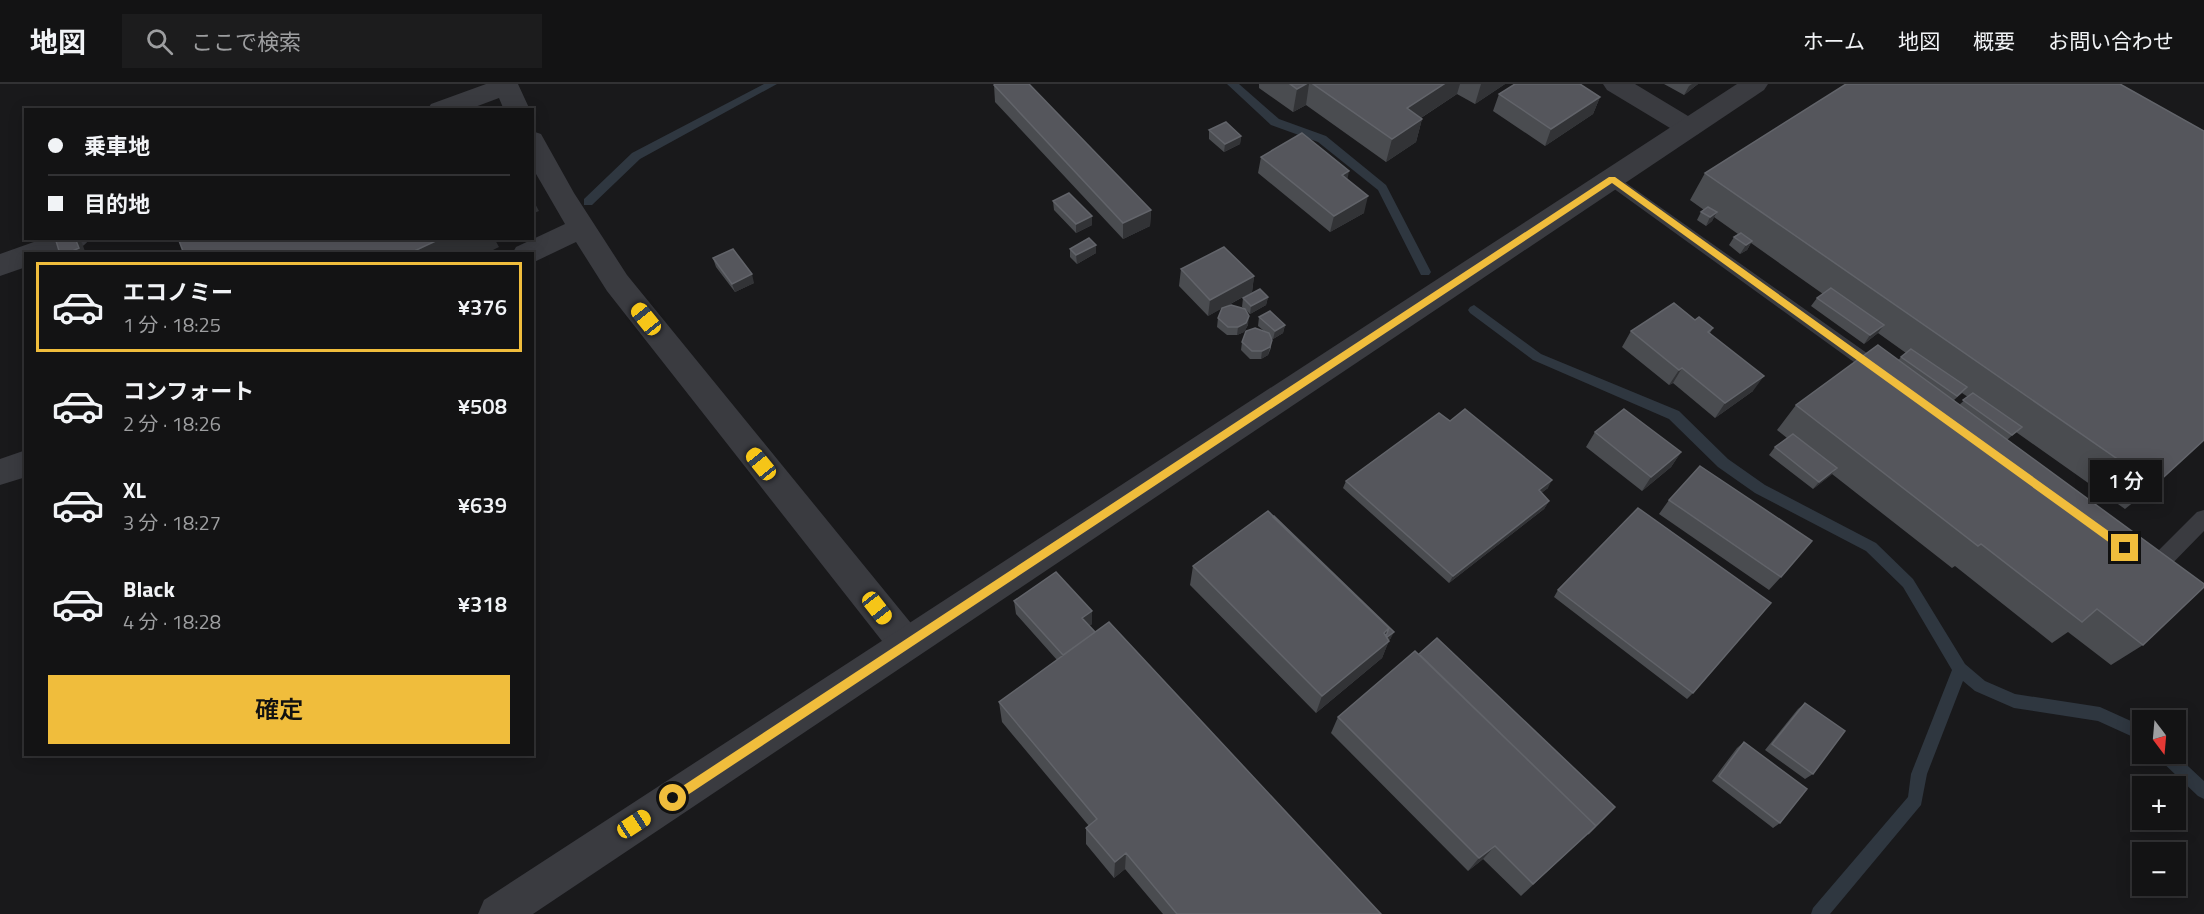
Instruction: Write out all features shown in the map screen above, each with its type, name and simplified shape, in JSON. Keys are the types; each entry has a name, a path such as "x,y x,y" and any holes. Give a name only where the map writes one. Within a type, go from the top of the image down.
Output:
{"street":[{"path":"1616,84 1689,128"},
{"path":"498,914 1755,84"},
{"path":"445,108 504,85 516,108"},
{"path":"534,144 562,197 617,283 906,644"},
{"path":"530,252 581,228"},
{"path":"38,252 71,240"},
{"path":"0,265 24,257"},
{"path":"0,472 24,464"}],"lane":[{"path":"1612,179 1892,381"},
{"path":"2134,555 2156,567 2204,518"}],"building":[{"path":"995,84 1029,84 1151,210 1123,223"},
{"path":"1290,84 1306,84 1297,89"},
{"path":"1313,84 1444,84 1407,108 1422,119 1392,139"},
{"path":"1515,84 1580,84 1600,97 1551,129 1499,94"},
{"path":"1846,84 2120,84 2204,131 2204,440 2155,485 1705,173"},
{"path":"1226,122 1241,136 1225,144 1209,130"},
{"path":"1302,133 1349,171 1342,175 1368,196 1334,216 1261,157"},
{"path":"1069,193 1092,216 1076,224 1053,201"},
{"path":"1708,207 1717,212 1710,217 1701,212"},
{"path":"1741,233 1752,241 1746,245 1734,237"},
{"path":"1089,238 1096,245 1076,255 1070,249"},
{"path":"76,240 79,248 70,252 59,252 56,241"},
{"path":"179,240 438,240 412,252 183,252"},
{"path":"1224,247 1254,276 1210,300 1181,269"},
{"path":"733,249 752,274 732,284 713,258"},
{"path":"1831,288 1884,325 1870,335 1817,298"},
{"path":"1260,289 1268,297 1251,306 1243,298"},
{"path":"1674,303 1695,320 1699,317 1713,328 1708,332 1764,376 1725,403 1631,331"},
{"path":"1231,305 1245,309 1249,316 1246,323 1238,327 1228,327 1218,318 1222,308"},
{"path":"1270,311 1285,325 1275,331 1259,317"},
{"path":"1255,328 1269,333 1272,340 1270,347 1262,351 1252,351 1242,342 1246,331"},
{"path":"1878,345 2204,584 2204,587 2143,645 2097,609 2082,622 1981,544 1978,546 1796,405"},
{"path":"1911,349 1967,387 1957,396 1901,357"},
{"path":"1973,393 2022,427 2012,435 1963,400"},
{"path":"1465,409 1552,480 1539,490 1549,501 1453,576 1346,481 1439,413 1450,421"},
{"path":"1624,409 1681,452 1651,477 1595,432"},
{"path":"1793,434 1837,468 1819,482 1775,447"},
{"path":"1700,466 1812,541 1781,577 1669,500"},
{"path":"1638,508 1771,603 1693,693 1558,590"},
{"path":"1268,511 1389,628 1384,633 1389,641 1322,696 1193,566"},
{"path":"1274,516 1394,632 1387,637 1389,628"},
{"path":"1056,572 1092,611 1082,618 1095,632 1063,655 1014,601"},
{"path":"1109,622 1381,914 1177,914 1126,853 1115,862 1086,828 1097,819 999,702"},
{"path":"1437,638 1615,807 1596,826 1419,654"},
{"path":"1415,651 1596,826 1533,884 1495,846 1479,858 1338,717"},
{"path":"1805,703 1845,731 1813,774 1772,744"},
{"path":"1744,742 1807,789 1780,823 1719,776"}],"waterway":[{"path":"588,202 636,156 772,84"},
{"path":"1232,84 1275,122 1322,139 1382,188 1425,272"},
{"path":"1474,310 1537,357 1674,415 1723,463 1760,489 1871,547 1908,583 1960,669"},
{"path":"1819,914 1915,800 1919,774 1960,669"},
{"path":"1960,669 1980,686 2014,701 2100,714 2132,729"},
{"path":"2175,764 2204,791"}],"route":[{"path":"673,798 1612,179 2125,548"}]}
